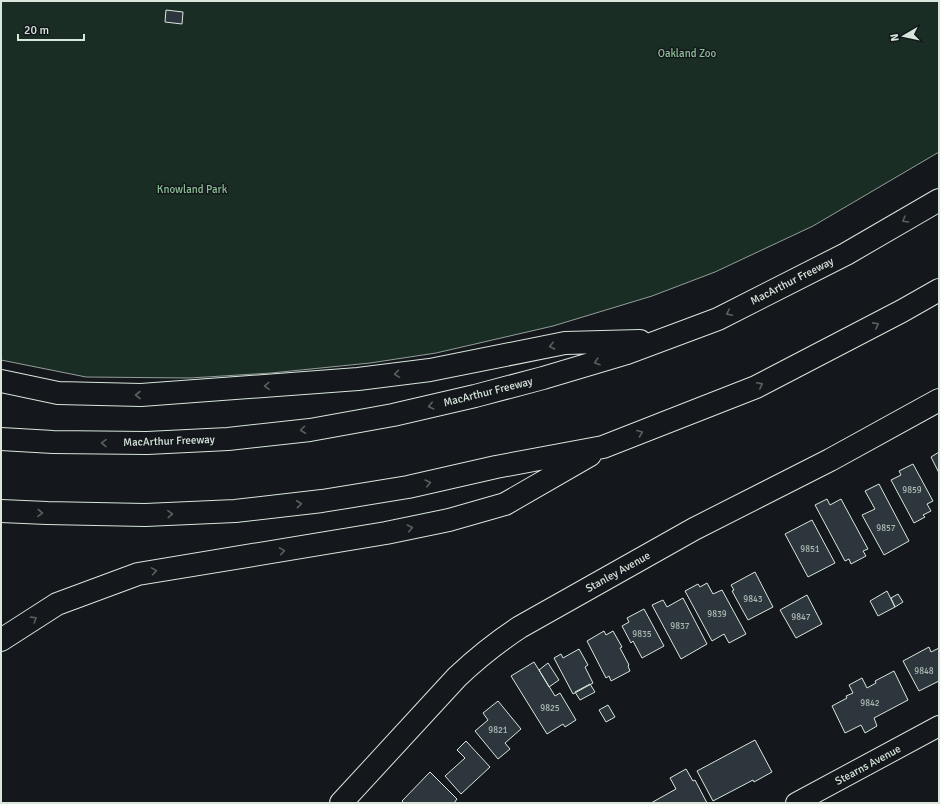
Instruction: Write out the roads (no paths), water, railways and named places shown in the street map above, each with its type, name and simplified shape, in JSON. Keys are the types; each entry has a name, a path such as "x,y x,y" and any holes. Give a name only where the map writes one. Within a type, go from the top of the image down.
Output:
{"main road":[{"name":"MacArthur Freeway","path":"1,439 53,442 147,443 228,439 310,430 393,415 482,394 543,378 627,353 718,319 846,254 939,200"},
{"path":"1,640 57,604 138,574 386,533 449,520 505,504 603,447 756,387 902,311 939,290"},
{"path":"1,381 58,393 140,395 358,380 430,370 565,344 661,340"},
{"name":"Stanley Avenue","path":"341,803 452,682 497,642 520,627 694,530 830,460 939,400"},
{"path":"1,511 145,515 243,510 322,501 408,487 496,466 603,447"}],"street":[{"name":"Stearns Avenue","path":"796,803 939,726"}],"park label":[{"name":"Oakland Zoo","path":"687,53"},
{"name":"Knowland Park","path":"192,189"}]}
